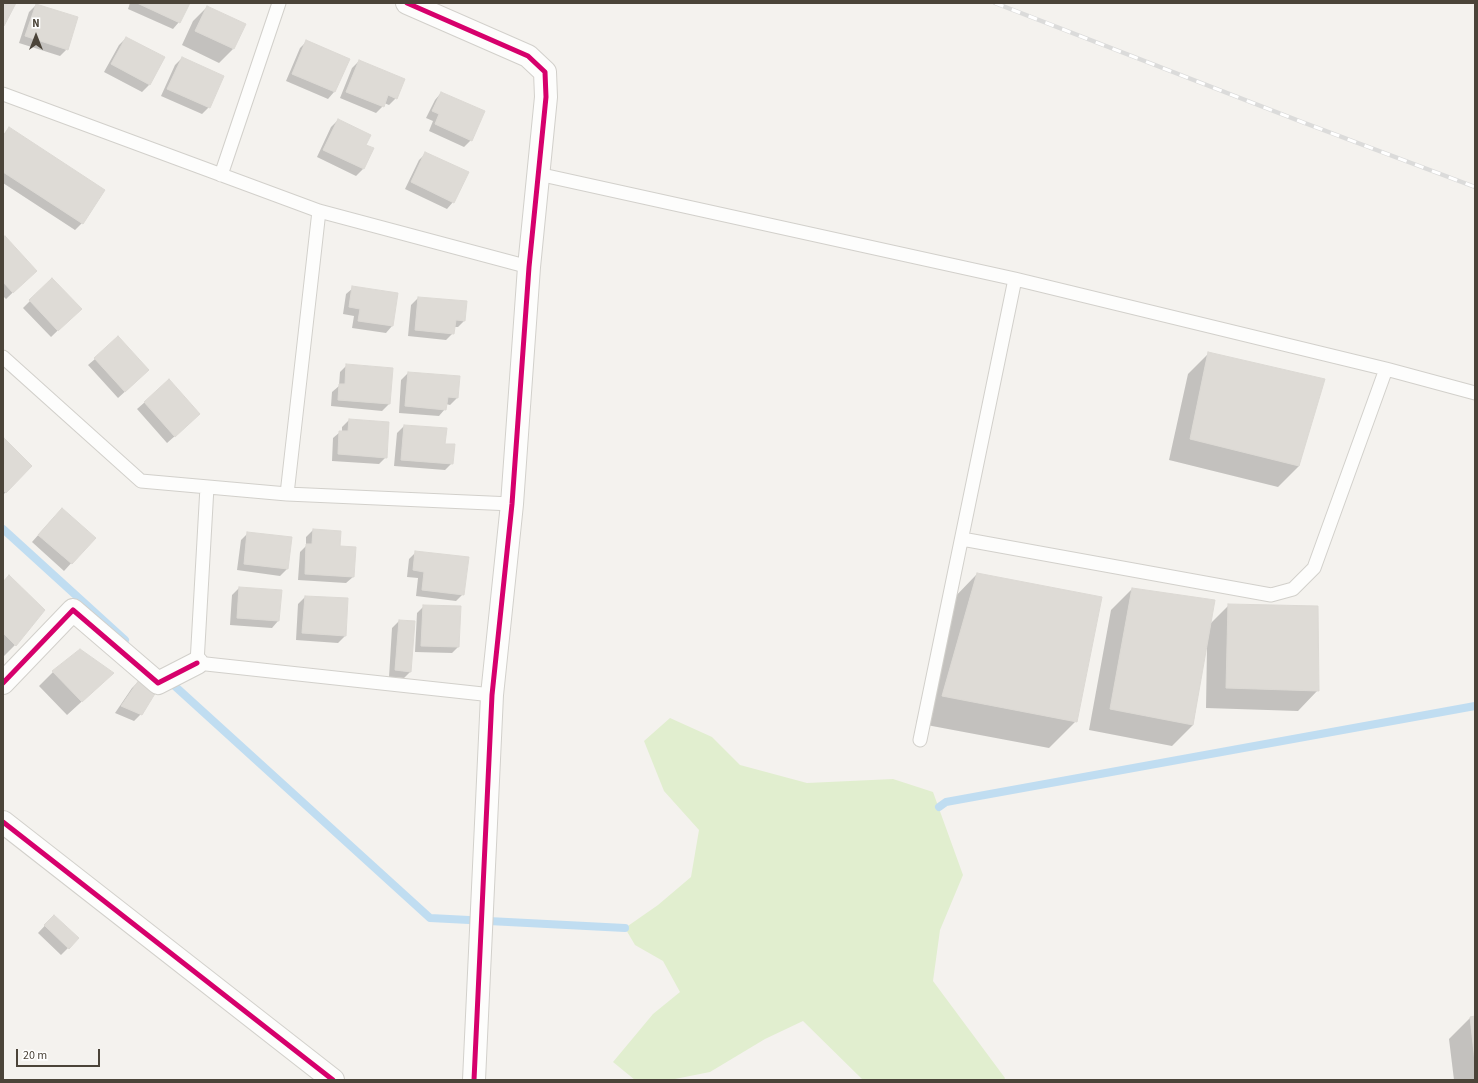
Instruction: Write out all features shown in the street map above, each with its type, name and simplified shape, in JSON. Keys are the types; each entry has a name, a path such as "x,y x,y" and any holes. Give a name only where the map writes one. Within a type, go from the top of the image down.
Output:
{"street":[{"path":"406,3 528,56 545,72 546,97 529,267 512,504 492,695 474,1080"},
{"path":"3,683 73,610 158,683 197,663"},
{"path":"3,822 333,1080"}],"lane":[{"path":"221,175 279,3"},
{"path":"3,94 319,211 529,267"},
{"path":"538,174 1015,279 1475,393"},
{"path":"287,494 319,211"},
{"path":"920,740 1015,279"},
{"path":"3,357 141,481 287,494 512,504"},
{"path":"962,539 1271,595 1293,589 1314,568 1386,370"},
{"path":"207,487 197,663 492,695"}],"green space":[{"path":"670,718 712,737 740,765 807,783 893,779 933,792 963,875 940,930 933,981 1005,1078 1004,1080 863,1080 803,1021 765,1039 710,1072 670,1080 635,1080 613,1062 653,1014 680,992 663,961 635,945 625,928 658,905 691,877 699,830 664,791 644,741"}],"building":[{"path":"3,3 16,3 4,26 3,25"},
{"path":"137,3 190,3 180,23"},
{"path":"36,4 78,17 68,50 25,36"},
{"path":"207,6 246,24 234,49 195,31"},
{"path":"126,37 165,57 150,85 111,64"},
{"path":"306,40 350,59 335,92 292,74"},
{"path":"182,57 224,76 210,108 167,89"},
{"path":"359,60 405,79 397,99 388,95 384,107 346,92"},
{"path":"441,92 485,111 472,141 435,124 439,114 432,111"},
{"path":"338,119 371,135 366,145 374,148 364,169 323,150"},
{"path":"9,127 105,190 83,224 3,172 3,136"},
{"path":"425,152 469,172 454,203 411,182"},
{"path":"5,236 37,271 13,293 3,282 3,237"},
{"path":"52,278 82,309 58,331 29,300"},
{"path":"352,286 398,293 393,326 358,321 360,309 349,307"},
{"path":"418,297 467,301 465,321 456,320 454,334 415,330"},
{"path":"118,336 149,370 125,392 94,358"},
{"path":"1208,352 1325,379 1299,466 1190,439"},
{"path":"346,364 393,368 390,404 338,400 339,384 345,384"},
{"path":"408,372 460,376 458,398 448,397 446,410 405,406"},
{"path":"169,379 200,414 175,437 144,402"},
{"path":"349,419 389,422 387,458 338,454 339,431 348,431"},
{"path":"404,425 447,428 445,444 455,444 453,464 401,460"},
{"path":"4,438 32,466 6,493 3,490"},
{"path":"62,508 96,538 72,564 38,535"},
{"path":"313,529 341,531 340,546 356,547 354,577 305,574 306,544 312,544"},
{"path":"247,532 292,537 288,569 244,564"},
{"path":"415,551 469,557 464,595 422,590 424,572 413,570"},
{"path":"977,573 1102,597 1077,722 942,696"},
{"path":"9,575 45,610 16,646 3,633 3,582"},
{"path":"239,587 282,590 279,621 237,618"},
{"path":"1132,588 1215,600 1193,725 1110,709"},
{"path":"305,596 348,598 346,636 302,633"},
{"path":"1228,604 1318,606 1319,691 1226,688"},
{"path":"423,605 461,606 459,647 421,646"},
{"path":"399,620 415,621 411,672 395,670"},
{"path":"80,649 114,673 82,702 52,671"},
{"path":"139,680 156,692 142,715 121,706"},
{"path":"54,915 79,938 69,949 44,925"},
{"path":"1475,1016 1475,1062 1470,1017"}],"waterway":[{"path":"3,529 125,640"},
{"path":"167,679 430,918 625,928"},
{"path":"939,807 946,802 1475,706"}],"railway":[{"path":"995,3 1302,122 1475,187"}],"cycle path":[{"path":"407,3 528,56 545,72 546,97 529,267 512,504 492,695 474,1080"},
{"path":"3,683 73,610 158,683 197,663"},
{"path":"3,822 333,1080"}]}
